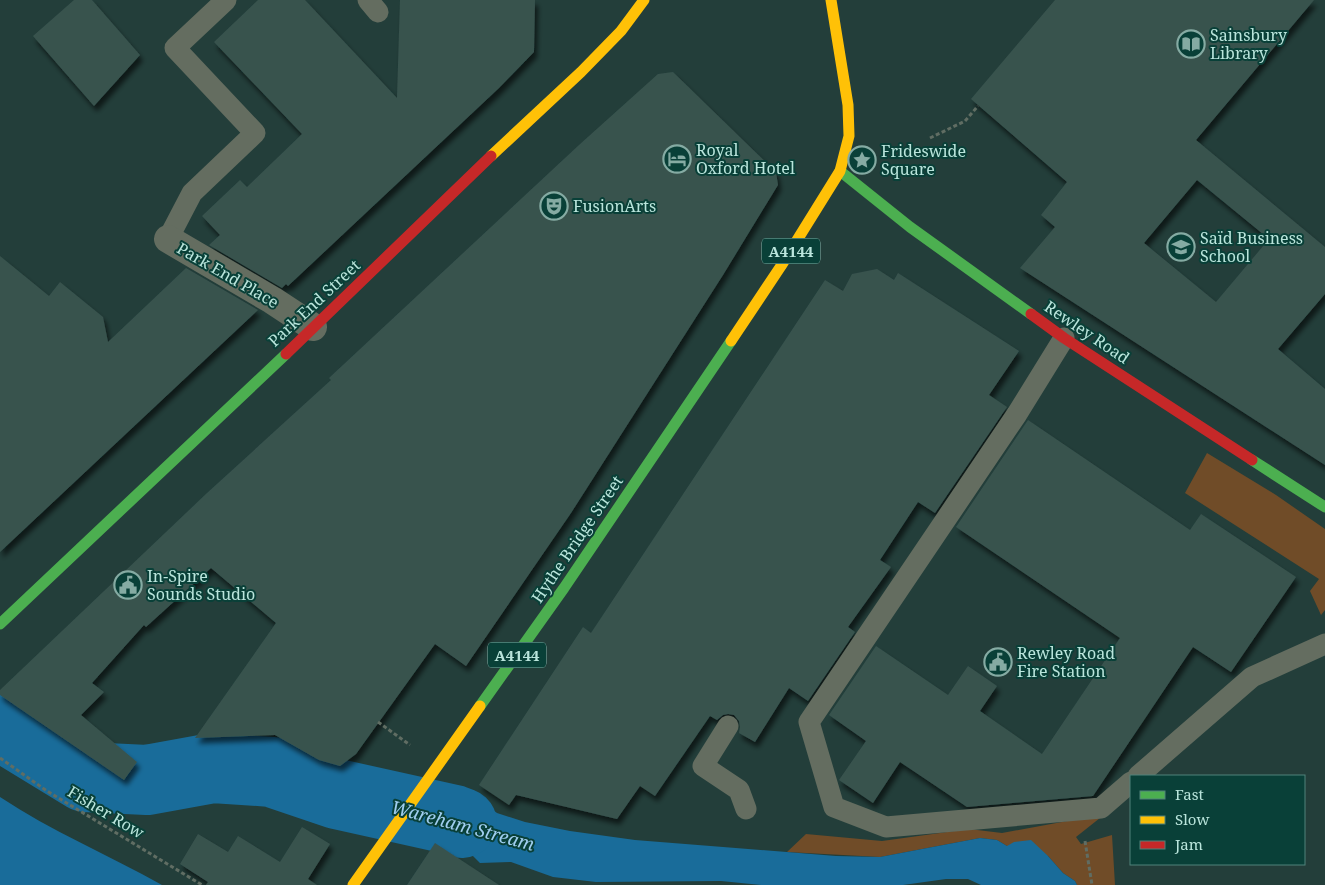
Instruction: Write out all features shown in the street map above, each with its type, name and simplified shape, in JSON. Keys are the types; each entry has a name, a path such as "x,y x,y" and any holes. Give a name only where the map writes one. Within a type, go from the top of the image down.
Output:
{"street":[{"name":"Park End Street","path":"0,624 313,327 525,122 581,72 621,31 644,0"},
{"path":"831,0 848,105 848,136 840,171"},
{"name":"Hythe Bridge Street","path":"353,885 564,588 782,266 840,171"},
{"name":"Rewley Road","path":"840,171 910,227 1064,338 1325,508"},
{"name":"Park End Place","path":"168,239 272,300 313,327"}],"lane":[{"path":"168,239 192,193 255,133 175,48 226,0"},
{"path":"1064,338 1016,414 809,722 834,807 886,827 1101,808 1130,783"},
{"path":"1139,775 1252,677 1325,644"},
{"path":"728,726 703,766 739,790 746,809"}],"path":[{"path":"930,138 965,121 978,106"},
{"path":"378,722 414,748"},
{"name":"Fisher Row","path":"0,758 47,791 202,885"}],"shaded area":[{"path":"1207,453 1276,495 1325,529 1325,610 1321,615 1310,591 1319,579 1185,493"},
{"path":"1105,814 1076,837 1081,844 1112,835 1115,885 1077,885 1048,856 1007,846 997,840 980,838 880,857 787,852 806,834 882,841 969,829 1002,833"}],"water":[{"path":"387,773 476,797 497,813 525,822 570,831 635,840 836,856 880,857 980,838 997,840 1007,846 1014,842 1031,840 1077,885 981,885 968,879 946,879 903,885 761,885 721,881 596,882 553,877 511,862 480,863 469,852 444,840 353,821"},
{"path":"0,797 39,821 162,885 0,885"}],"pier":[{"path":"387,773 466,795 436,839 353,821"}],"building":[{"path":"74,0 92,0 140,55 94,106 33,36"},
{"path":"258,0 305,0 397,98 400,0 535,0 534,52 499,88 288,286 286,284 282,288 209,245 220,235 202,216 240,180 247,187 302,134 214,42"},
{"name":"Saïd Business School","path":"1055,0 1314,0 1196,140 1325,247 1325,294 1278,349 1325,389 1325,465 1020,268 1055,227 1041,215 1067,182 971,99","holes":["1197,180 1269,239 1216,302 1144,243"]},
{"path":"673,72 776,172 778,185 723,275 571,513 466,666 435,644 356,754 340,766 319,760 275,735 195,738 276,623 211,568 146,627 144,625 92,683 104,692 81,715 137,762 124,780 0,695 0,690 207,493 331,380 329,378 579,145 658,74"},
{"path":"0,256 49,296 60,282 103,317 108,342 186,268 258,310 0,552"},
{"path":"877,269 894,280 898,273 1019,351 989,395 1007,407 935,513 918,502 880,560 891,567 848,627 855,632 808,701 789,688 755,742 739,733 739,721 734,715 723,715 717,720 710,716 655,796 640,786 617,819 516,795 509,805 479,785 583,627 591,633 825,280 843,291 852,274"},
{"path":"1028,420 1190,530 1201,514 1296,577 1231,672 1193,647 1093,796 967,807 900,762 873,803 839,780 866,741 829,715 876,646 948,695 968,666 997,686 980,711 1042,754 1120,638 956,527"},
{"path":"302,827 330,844 308,879 317,885 206,885 208,882 180,864 198,834 228,852 238,836 280,862"},
{"path":"435,843 499,885 407,885"}],"waterway":[{"name":"Wareham Stream","path":"0,725 85,777 147,780 213,768 272,772 337,794 462,823"}],"traffic: fast":[{"path":"840,171 910,227 1031,314"},
{"path":"480,706 564,588 731,341"},
{"path":"0,624 286,354"},
{"path":"1252,460 1325,507"}],"traffic: slow":[{"path":"491,156 581,72 621,31 644,0"},
{"path":"731,341 781,266 840,171 849,136 848,105 831,0"},
{"path":"353,885 480,706"}],"traffic: jam":[{"path":"286,354 491,156"},
{"path":"1031,314 1064,338 1252,460"}],"place":[{"name":"Sainsbury Library","path":"1191,44"},
{"name":"Royal Oxford Hotel","path":"677,159"},
{"name":"Frideswide Square","path":"862,160"},
{"name":"FusionArts","path":"554,206"},
{"name":"Saïd Business School","path":"1181,247"},
{"name":"In-Spire Sounds Studio","path":"128,585"},
{"name":"Rewley Road Fire Station","path":"998,662"}]}
